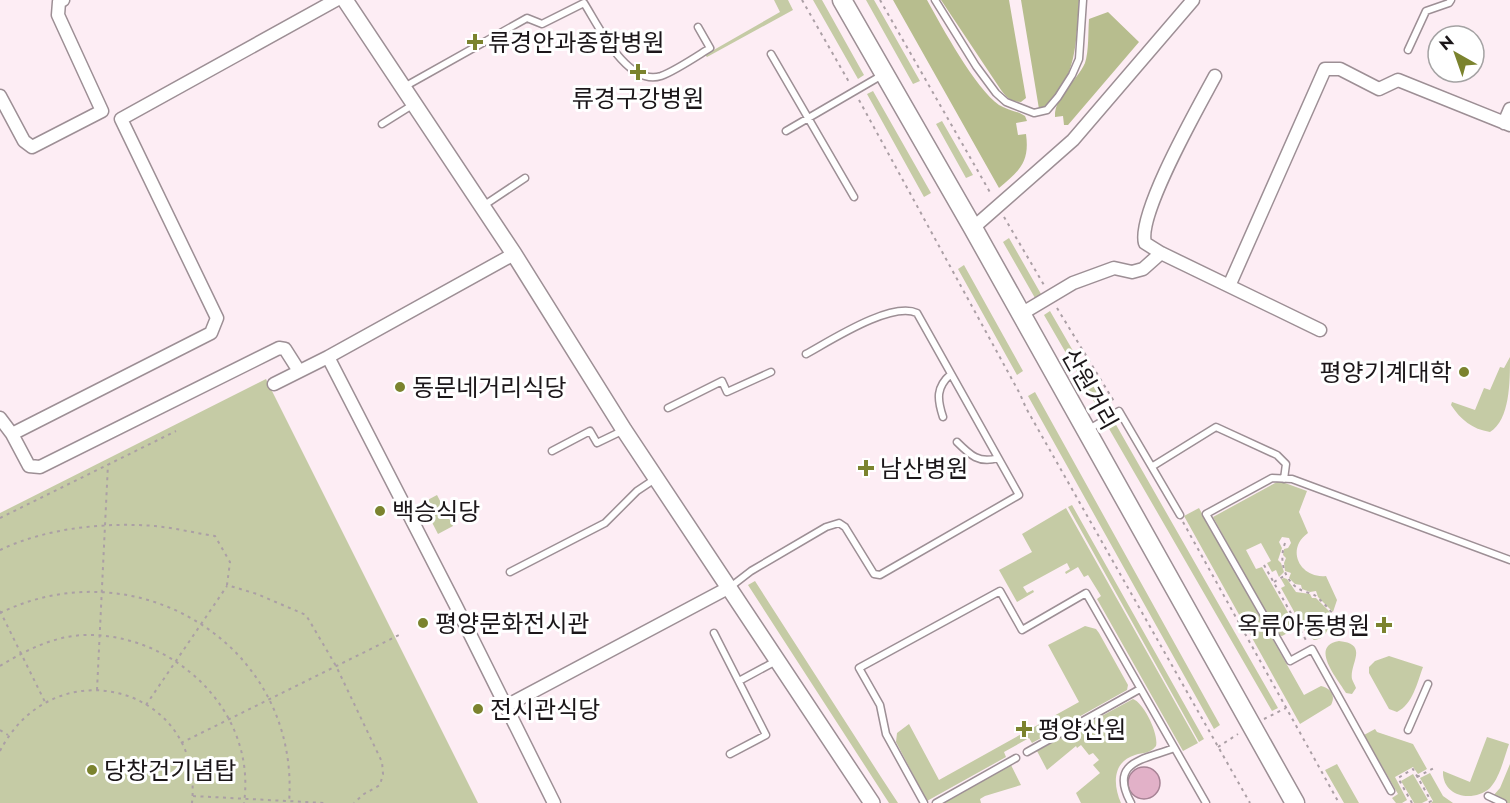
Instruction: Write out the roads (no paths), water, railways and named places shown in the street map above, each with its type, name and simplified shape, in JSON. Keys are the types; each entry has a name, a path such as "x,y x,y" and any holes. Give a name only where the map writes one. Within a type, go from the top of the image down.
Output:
{"main road":[{"name":"산원거리","path":"842,0 973,228 1294,803"}],"street":[{"path":"12,434 211,333 216,318 121,119 102,111 58,15 59,2 63,0"},
{"path":"121,119 336,0"},
{"path":"345,0 514,255 624,430 872,803"},
{"path":"973,228 1073,140 1193,0"},
{"path":"1229,286 1325,69 1340,69 1379,89 1398,80 1507,124 1510,109"},
{"path":"1215,76 1163,176 1143,237 1145,243 1161,253 1320,330"},
{"path":"0,96 24,141 32,147 102,111"},
{"path":"1021,314 1073,283 1114,268 1132,272 1143,269 1161,253"},
{"path":"274,384 514,255"},
{"path":"0,418 12,434 29,466 40,467 279,348 285,349 299,371"},
{"path":"328,357 554,803"},
{"path":"506,706 728,588"}],"lane":[{"path":"935,0 976,66 996,93 1006,102 1034,113 1047,110 1058,98 1079,59 1083,0"},
{"path":"1408,50 1426,11 1449,3 1451,0"},
{"path":"404,87 527,18 542,24 584,3 618,57 643,76 660,76 710,48 698,27"},
{"path":"771,54 854,197"},
{"path":"786,131 884,74"},
{"path":"382,124 414,104"},
{"path":"482,206 525,178"},
{"path":"728,588 751,571 826,527 839,523 845,527 874,574 880,575 1019,495 917,313 909,309 880,315 806,354"},
{"path":"668,408 722,381 727,392 771,372"},
{"path":"942,417 937,399 939,387 951,374"},
{"path":"1086,430 1119,411 1180,515"},
{"path":"1153,466 1216,427 1277,454 1286,464 1284,478"},
{"path":"552,451 590,431 597,443 624,430"},
{"path":"957,442 970,455 981,460 989,461 998,458"},
{"path":"510,572 605,523 637,490 656,478"},
{"path":"1391,791 1312,649 1290,661 1206,514 1272,478 1292,479 1510,560"},
{"path":"924,803 886,734 880,705 858,668 1000,591 1022,630 1086,593 1206,803"},
{"path":"714,633 766,735 730,754"},
{"path":"739,681 777,661"},
{"path":"1408,730 1428,684"},
{"path":"1027,752 1140,689"},
{"path":"1131,803 1123,786 1123,777 1130,765 1174,748"},
{"path":"936,803 1016,758"},
{"path":"1488,796 1503,803"}],"place":[{"name":"류경안과종합병원","path":"475,42"},
{"name":"류경구강병원","path":"638,72"},
{"name":"평양기계대학","path":"1464,372"},
{"name":"동문네거리식당","path":"400,387"},
{"name":"남산병원","path":"866,468"},
{"name":"백승식당","path":"380,511"},
{"name":"평양문화전시관","path":"423,623"},
{"name":"옥류아동병원","path":"1384,625"},
{"name":"전시관식당","path":"478,709"},
{"name":"평양산원","path":"1024,729"},
{"name":"당창건기념탑","path":"92,770"}]}
